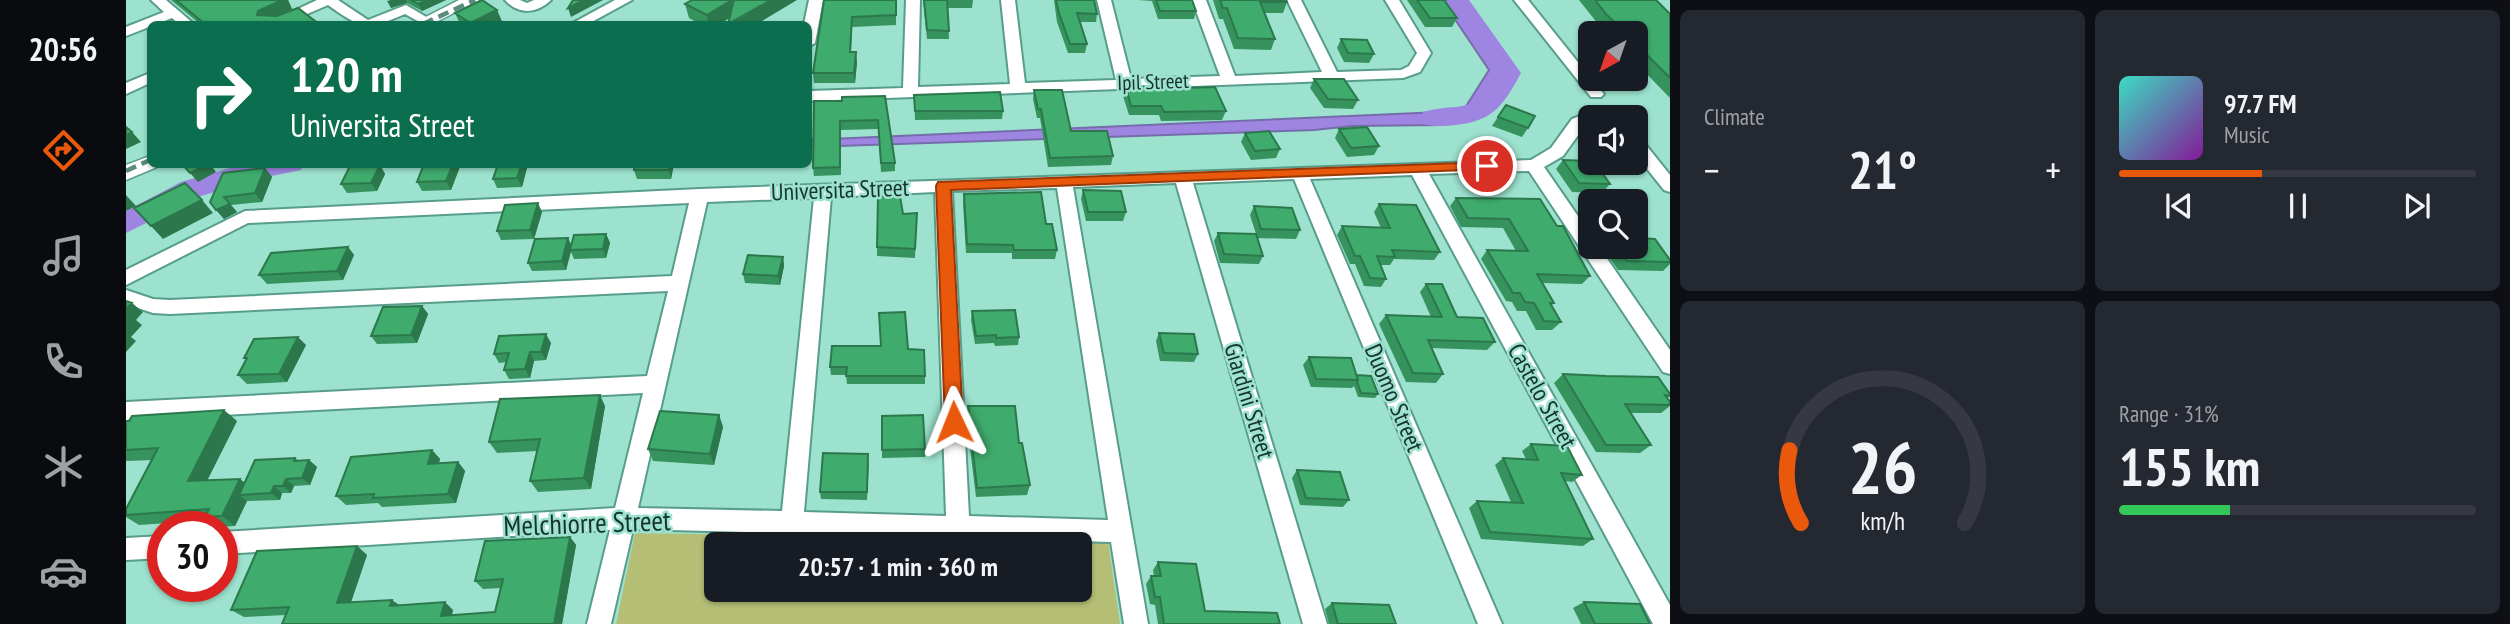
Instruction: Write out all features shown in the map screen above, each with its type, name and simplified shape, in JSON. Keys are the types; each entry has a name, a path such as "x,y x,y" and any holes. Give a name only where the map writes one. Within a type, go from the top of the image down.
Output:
{"main road":[{"path":"432,21 472,0"},
{"path":"433,21 488,0"},
{"path":"126,163 147,153"},
{"path":"126,173 147,163"}],"street":[{"path":"158,0 183,21"},
{"path":"280,21 329,0 363,21"},
{"path":"512,0 521,8 527,9 544,0"},
{"path":"584,21 625,0"},
{"path":"812,21 816,0"},
{"path":"910,91 913,0"},
{"path":"1008,0 1018,87"},
{"path":"1104,0 1124,83"},
{"path":"1199,0 1229,80"},
{"path":"1294,0 1332,77"},
{"name":"Ipil Street","path":"812,96 1403,74 1415,69 1422,61 1424,53 1392,0"},
{"path":"1521,0 1596,94"},
{"path":"376,21 406,9 425,21"},
{"path":"153,21 173,13"},
{"path":"126,32 147,24"},
{"path":"126,89 147,79"},
{"path":"1578,123 1557,152 1534,165 1670,366"},
{"path":"1648,159 1670,186"},
{"name":"Universita Street","path":"126,278 245,217 701,195 1534,165"},
{"name":"Castelo Street","path":"1417,168 1667,624"},
{"name":"Duomo Street","path":"1298,172 1490,624"},
{"name":"Giardini Street","path":"1183,177 1315,624"},
{"path":"1064,181 1136,624"},
{"path":"943,186 958,527"},
{"path":"792,523 823,191"},
{"path":"599,624 701,195"},
{"path":"126,297 153,306 170,307 680,283"},
{"path":"126,411 656,384"},
{"name":"Melchiorre Street","path":"238,542 625,518 1121,531"},
{"path":"126,549 147,548"}],"green space":[{"path":"635,533 704,534 704,602 1092,602 1092,541 1108,541 1120,624 616,624"}],"shaded area":[{"path":"1442,0 1458,0 1507,67 1508,86 1474,117 1442,125 1352,126 1314,130 812,147 812,140 1463,111 1489,70"}],"building":[{"path":"176,0 282,0 258,11 257,15 277,16 298,8 315,21 201,21"},
{"path":"411,0 428,0 418,4"},
{"path":"482,0 497,10 474,21 467,21 455,13"},
{"path":"573,0 584,0 568,8"},
{"path":"692,0 732,0 707,15 685,4"},
{"path":"734,0 771,0 733,21 729,21"},
{"path":"824,0 896,0 896,15 852,17 850,52 856,52 854,73 813,73"},
{"path":"924,0 947,0 949,31 927,30"},
{"path":"1056,0 1094,0 1097,14 1077,13 1087,44 1070,44"},
{"path":"1156,0 1192,0 1196,11 1160,11"},
{"path":"1220,0 1286,0 1287,2 1260,2 1275,39 1238,38 1227,8 1223,8"},
{"path":"1417,0 1444,0 1457,18 1430,18"},
{"path":"1595,0 1656,0 1670,14 1670,78 1648,56 1648,21 1613,21"},
{"path":"1341,39 1367,40 1374,54 1348,53"},
{"path":"1314,79 1344,79 1358,100 1328,99"},
{"path":"1183,85 1184,88 1215,87 1226,111 1164,112 1161,106 1131,106 1126,87"},
{"path":"1034,90 1062,90 1071,131 1107,131 1113,156 1050,158 1041,109 1038,109"},
{"path":"1000,92 1003,111 915,111 914,95"},
{"path":"885,96 895,163 881,163 878,120 840,121 840,167 813,168 814,101"},
{"path":"1506,105 1535,116 1528,128 1498,117"},
{"path":"1367,127 1379,146 1351,148 1339,129"},
{"path":"1269,131 1280,149 1255,151 1245,133"},
{"path":"1563,160 1578,161 1578,175 1604,175 1610,184 1579,183"},
{"path":"186,168 199,168 190,173"},
{"path":"265,168 255,193 224,197 230,204 216,210 210,202 223,173"},
{"path":"349,168 378,168 371,183 341,184"},
{"path":"422,168 451,168 446,181 417,182"},
{"path":"497,168 521,168 517,178 493,179"},
{"path":"634,168 669,168 669,170"},
{"path":"185,183 202,200 151,226 134,208"},
{"path":"1083,190 1121,191 1126,212 1088,212"},
{"path":"1041,192 1046,224 1052,224 1057,250 1014,250 1013,245 967,244 964,194"},
{"path":"900,196 903,214 917,213 915,249 877,247 878,197"},
{"path":"1456,198 1540,199 1557,226 1563,226 1578,254 1578,259 1581,259 1590,276 1537,274 1554,303 1550,303 1561,322 1544,321 1534,303 1525,302 1520,293 1513,293 1487,250 1528,251 1509,219 1468,218"},
{"path":"538,203 530,230 497,231 505,205"},
{"path":"1379,204 1416,205 1440,252 1392,250 1395,257 1377,256 1386,279 1370,278 1360,256 1355,256 1342,226 1390,228"},
{"path":"1254,206 1292,208 1300,230 1261,229"},
{"path":"1218,233 1256,234 1263,256 1224,254"},
{"path":"606,234 603,249 570,250 574,235"},
{"path":"568,238 562,261 528,263 535,239"},
{"path":"1648,239 1655,239 1670,262 1625,259 1648,259"},
{"path":"348,247 337,271 259,275 271,253"},
{"path":"748,255 783,257 778,276 743,274"},
{"path":"1426,284 1442,284 1457,317 1483,318 1495,342 1428,340 1443,374 1413,373 1386,315 1442,317"},
{"path":"422,306 411,335 371,336 383,307"},
{"path":"1015,310 1019,337 976,336 972,311"},
{"path":"905,312 908,349 924,350 925,376 846,376 847,367 830,367 832,346 881,346 879,313"},
{"path":"1159,333 1194,334 1198,354 1164,353"},
{"path":"546,334 541,352 530,352 525,369 504,370 509,353 494,354 499,336"},
{"path":"298,337 279,374 238,375 254,339"},
{"path":"1309,357 1351,358 1358,380 1316,379"},
{"path":"1563,374 1658,377 1670,394 1665,395 1670,405 1625,404 1651,445 1606,445"},
{"path":"1357,375 1371,376 1378,394 1361,393"},
{"path":"600,395 584,478 530,481 540,439 489,442 500,399"},
{"path":"968,406 1015,406 1019,443 1022,443 1030,485 977,488"},
{"path":"224,410 188,481 240,479 224,511 147,511 147,513 126,515 126,509 158,448 126,450 126,421 132,416"},
{"path":"660,411 719,415 710,454 648,449"},
{"path":"923,415 925,449 882,450 882,416"},
{"path":"1531,444 1567,446 1582,475 1561,473 1593,539 1490,532 1477,501 1523,503 1503,458 1538,460"},
{"path":"432,450 428,464 458,462 448,494 373,498 374,494 336,496 351,457"},
{"path":"823,453 868,454 867,492 820,492"},
{"path":"295,458 294,461 309,460 302,478 286,479 283,486 274,486 271,493 239,495 255,460"},
{"path":"1297,470 1340,472 1349,500 1306,498"},
{"path":"570,537 554,624 282,624 289,607 231,610 235,602 238,602 238,594 257,551 357,546 337,603 392,600 390,606 445,602 441,616 495,612 503,579 475,581 485,541"},
{"path":"1158,562 1196,564 1205,611 1277,613 1280,624 1164,624 1160,597 1155,597 1151,576 1161,576"},
{"path":"1584,602 1640,604 1650,624 1595,624"},
{"path":"1332,603 1389,605 1396,624 1338,624"}],"waterway":[{"path":"1432,118 1461,116 1480,111 1494,98 1509,73 1458,0"},
{"path":"126,223 191,189 267,168"}],"railway":[{"path":"430,21 475,0"},
{"path":"126,171 147,161"}],"route":[{"path":"954,422 943,186 1487,166"}]}
